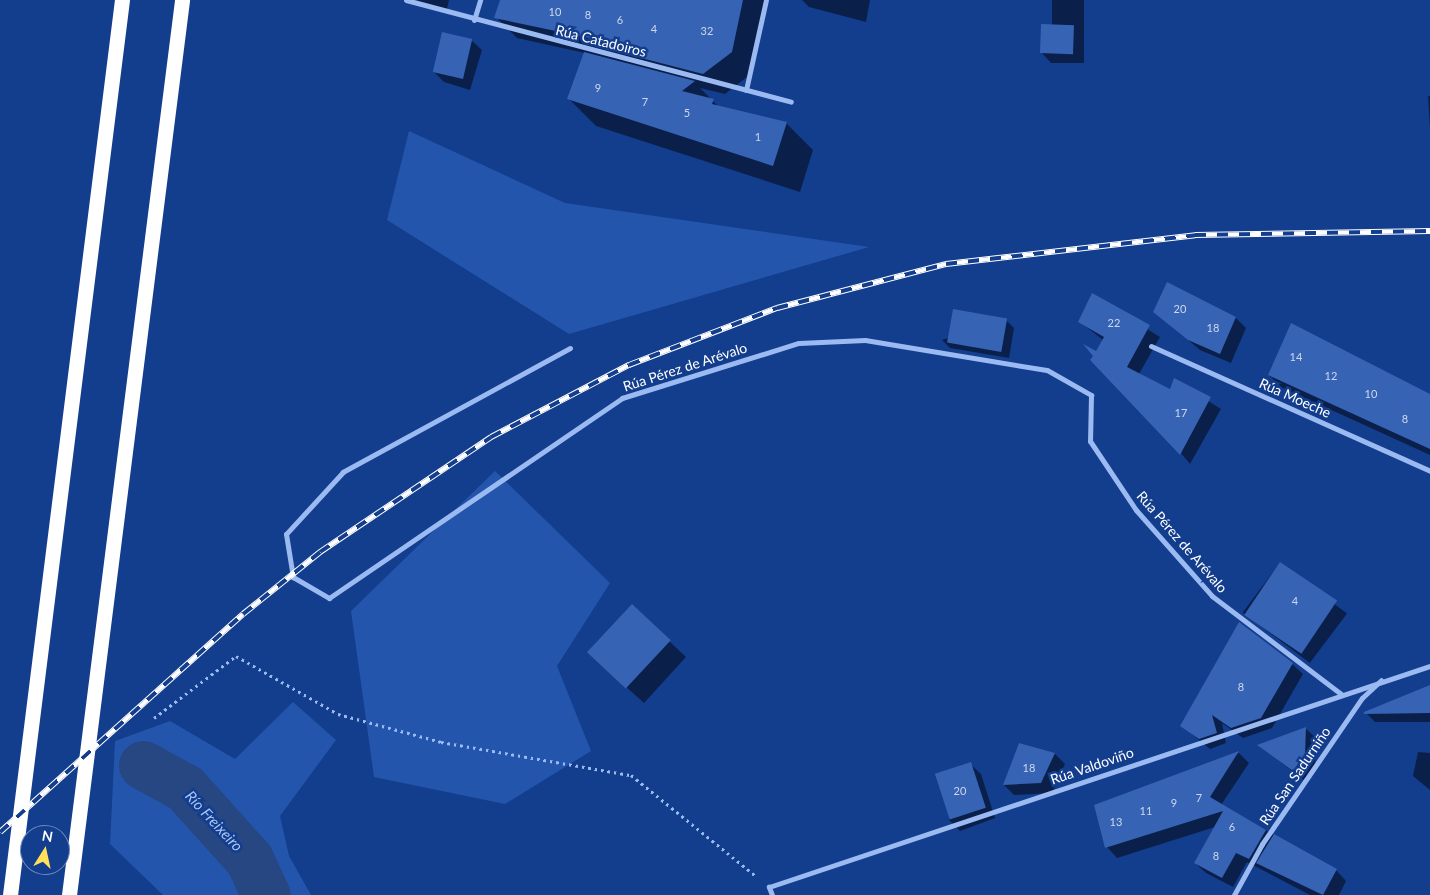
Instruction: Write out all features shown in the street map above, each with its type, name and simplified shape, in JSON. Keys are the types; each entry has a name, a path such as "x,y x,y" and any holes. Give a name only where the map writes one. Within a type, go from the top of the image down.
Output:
{"highway":[{"path":"10,895 122,0"},
{"path":"69,895 182,0"}],"street":[{"name":"Rúa Catadoiros","path":"406,0 474,20 790,102"},
{"path":"474,20 480,0"},
{"path":"746,90 766,0"},
{"name":"Rúa Pérez de Arévalo","path":"570,348 343,472 286,534 293,577 329,598 622,398 799,342 865,340 1047,370 1091,395 1090,441 1136,510 1212,596 1341,694"},
{"name":"Rúa Moeche","path":"1151,346 1430,471"},
{"name":"Rúa Valdoviño","path":"769,887 1384,678 1430,666"},
{"name":"Rúa San Sadurniño","path":"1234,895 1262,844 1362,698 1384,678"},
{"path":"769,887 772,895"}],"path":[{"path":"154,718 236,656 338,714 441,742 631,775 769,887"}],"shaded area":[{"path":"409,131 565,203 869,247 569,334 387,220"},
{"path":"495,471 610,583 557,666 591,751 505,804 374,777 351,611"},
{"path":"293,702 336,740 280,816 289,856 311,895 163,895 110,844 115,741 170,721 235,759"}],"building":[{"path":"500,0 743,0 732,52 703,74 587,44 589,38 494,18"},
{"path":"1041,24 1074,25 1073,54 1040,53"},
{"path":"442,32 472,39 463,79 433,72"},
{"path":"584,52 695,81 682,91 714,99 712,104 787,122 773,166 567,99"},
{"path":"1167,282 1236,317 1220,354 1188,340 1153,312"},
{"path":"1092,293 1150,325 1127,367 1170,389 1174,378 1211,397 1180,455 1090,360 1093,356 1083,344 1096,351 1104,337 1078,322"},
{"path":"953,309 1007,319 1001,352 947,342"},
{"path":"1291,323 1430,394 1430,449 1268,375"},
{"path":"1280,562 1337,601 1301,654 1244,615"},
{"path":"632,604 671,640 626,688 587,652"},
{"path":"1239,622 1293,663 1261,718 1231,728 1212,715 1217,733 1199,739 1180,726"},
{"path":"1430,685 1430,713 1364,714 1364,712"},
{"path":"1306,727 1305,755 1293,771 1257,745"},
{"path":"1019,743 1055,753 1041,783 1003,785"},
{"path":"1239,751 1210,797 1266,830 1249,859 1236,853 1222,878 1194,863 1223,811 1105,848 1094,805"},
{"path":"971,762 986,808 950,819 935,774"},
{"path":"1274,834 1337,869 1323,895 1256,863"}],"waterway":[{"name":"Río Freixeiro","path":"143,765 185,788 249,859 266,895"}],"railway":[{"path":"0,832 243,614 320,552 491,437 629,365 777,308 946,264 1195,235 1430,231"}]}
